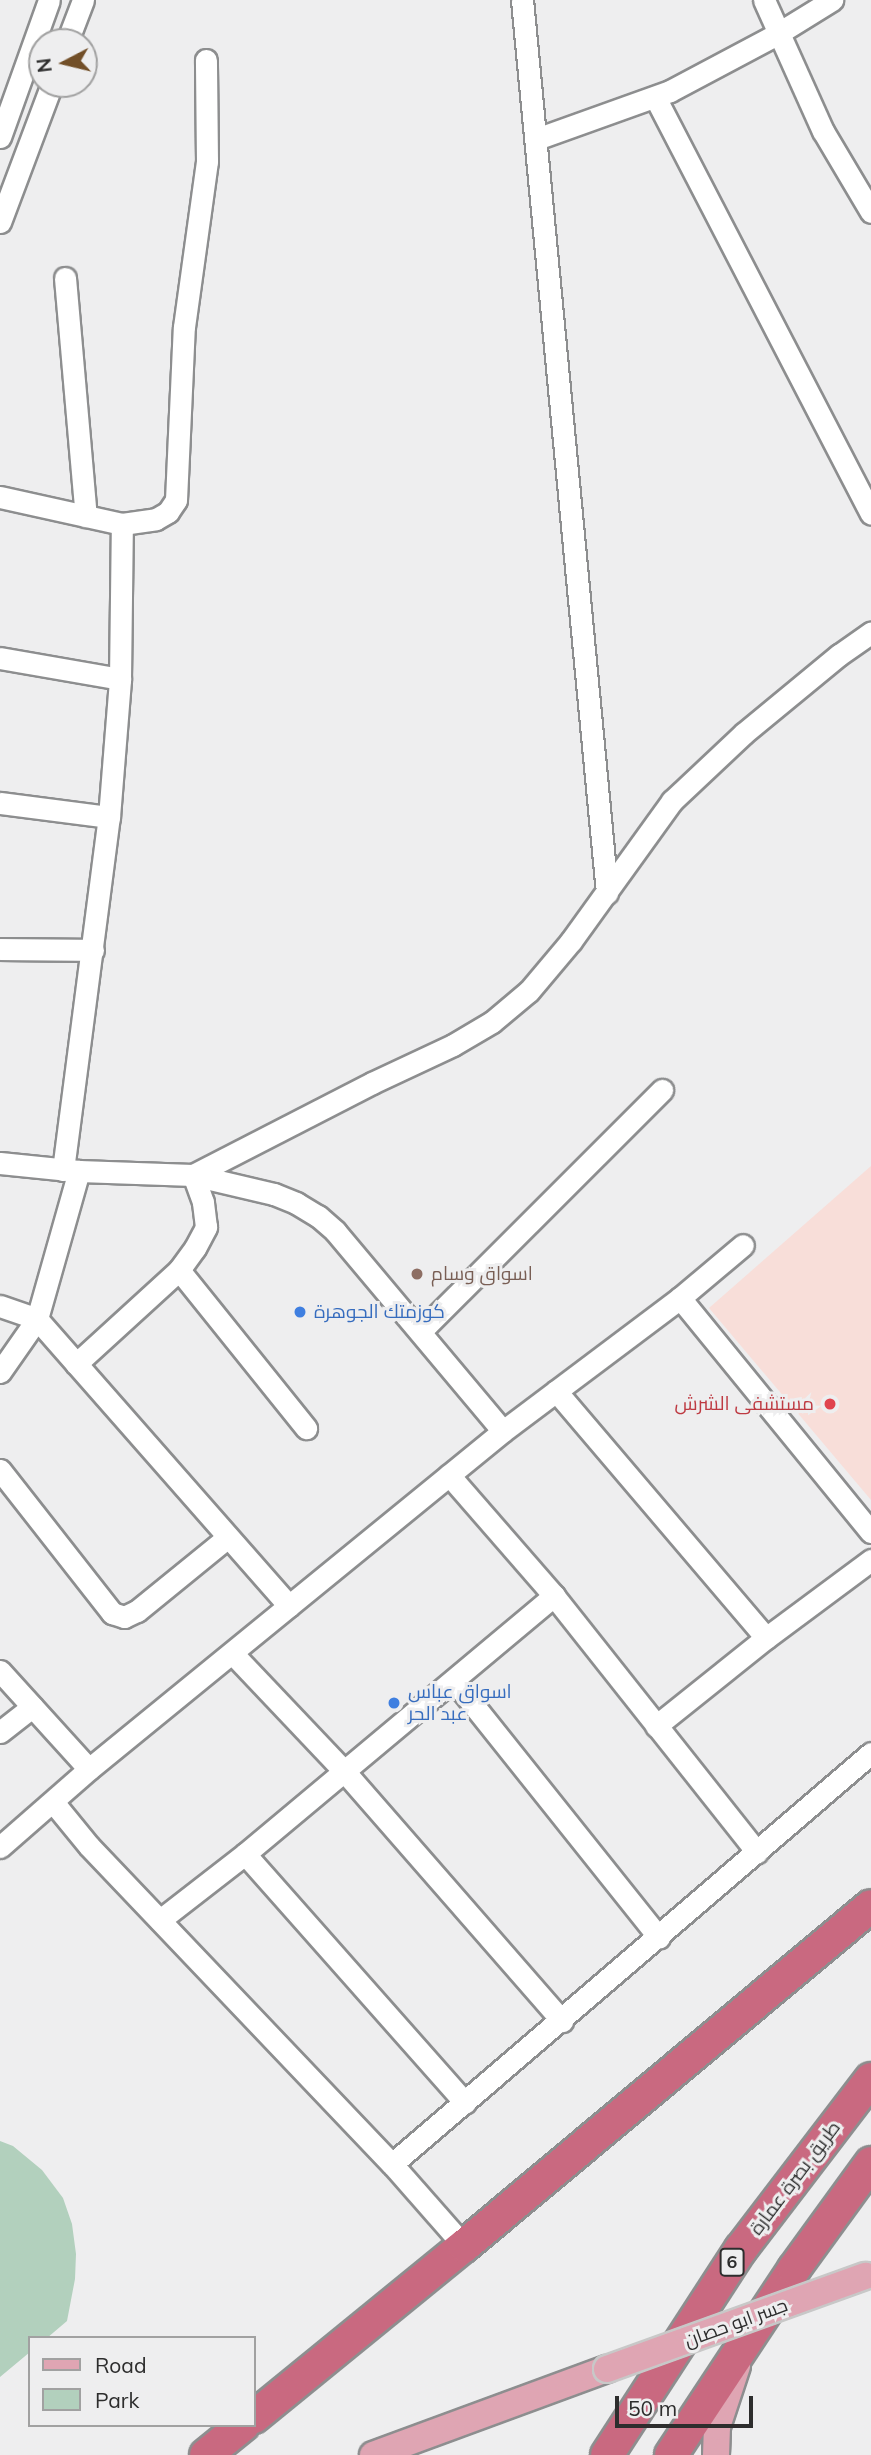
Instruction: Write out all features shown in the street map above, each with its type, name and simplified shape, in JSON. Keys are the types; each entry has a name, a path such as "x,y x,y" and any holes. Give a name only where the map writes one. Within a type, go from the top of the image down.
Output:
{"highway":[{"path":"256,2415 464,2246 871,1906"},
{"name":"طريق بصرة عمارة","path":"607,2455 741,2249 871,2079"},
{"path":"671,2455 744,2344 871,2163"},
{"path":"206,2455 241,2427"}],"main road":[{"name":"جسر ابو حصان","path":"373,2455 868,2276"},
{"path":"716,2455 717,2427 744,2344"}],"street":[{"path":"0,137 49,0"},
{"path":"72,28 83,0"},
{"path":"522,0 607,893"},
{"path":"764,0 777,34 823,131 871,212"},
{"path":"536,139 655,97 777,34 832,0"},
{"path":"0,497 122,524 162,516 173,506 178,493 184,327 207,161 206,60"},
{"path":"655,97 871,513"},
{"path":"0,222 47,98"},
{"path":"65,278 86,516"},
{"path":"0,1372 37,1319 71,1171 109,817 120,679 122,524"},
{"path":"193,1175 372,1083 453,1045 492,1022 529,991 607,893 672,800 743,734 839,655 871,633"},
{"path":"0,657 120,679"},
{"path":"0,803 109,817"},
{"path":"0,949 93,950"},
{"path":"421,1331 662,1090"},
{"path":"0,1163 71,1171 193,1175 274,1194 318,1216 421,1331 503,1431"},
{"path":"76,1364 179,1270 206,1227 203,1202 193,1175"},
{"path":"0,1847 89,1769 503,1431 680,1298 743,1245"},
{"path":"179,1270 306,1428"},
{"path":"680,1298 871,1532"},
{"path":"0,1306 37,1319 289,1606"},
{"path":"556,1391 766,1637"},
{"path":"0,1470 112,1613 124,1617 137,1611 228,1537"},
{"path":"449,1475 554,1596 757,1852"},
{"path":"656,1726 766,1637 871,1560"},
{"path":"160,1920 455,1682 554,1596"},
{"path":"233,1654 344,1771 562,2021"},
{"path":"0,1671 89,1769"},
{"path":"455,1682 659,1938"},
{"path":"0,1732 32,1707"},
{"path":"393,2164 871,1754"},
{"path":"53,1802 160,1920 393,2164 464,2246"},
{"path":"245,1854 465,2103"}],"shaded area":[{"name":"مستشفى الشرش","path":"871,1166 871,1500 709,1308"}],"green space":[{"path":"0,2141 13,2146 42,2170 63,2198 72,2224 76,2254 75,2279 67,2321 49,2336 28,2336 28,2354 0,2377"}],"place":[{"name":"اسواق وسام","path":"417,1274"},
{"name":"كوزمتك الجوهرة","path":"300,1312"},
{"name":"مستشفى الشرش","path":"830,1404"},
{"name":"اسواق عباس عبد الحر","path":"394,1703"}]}
